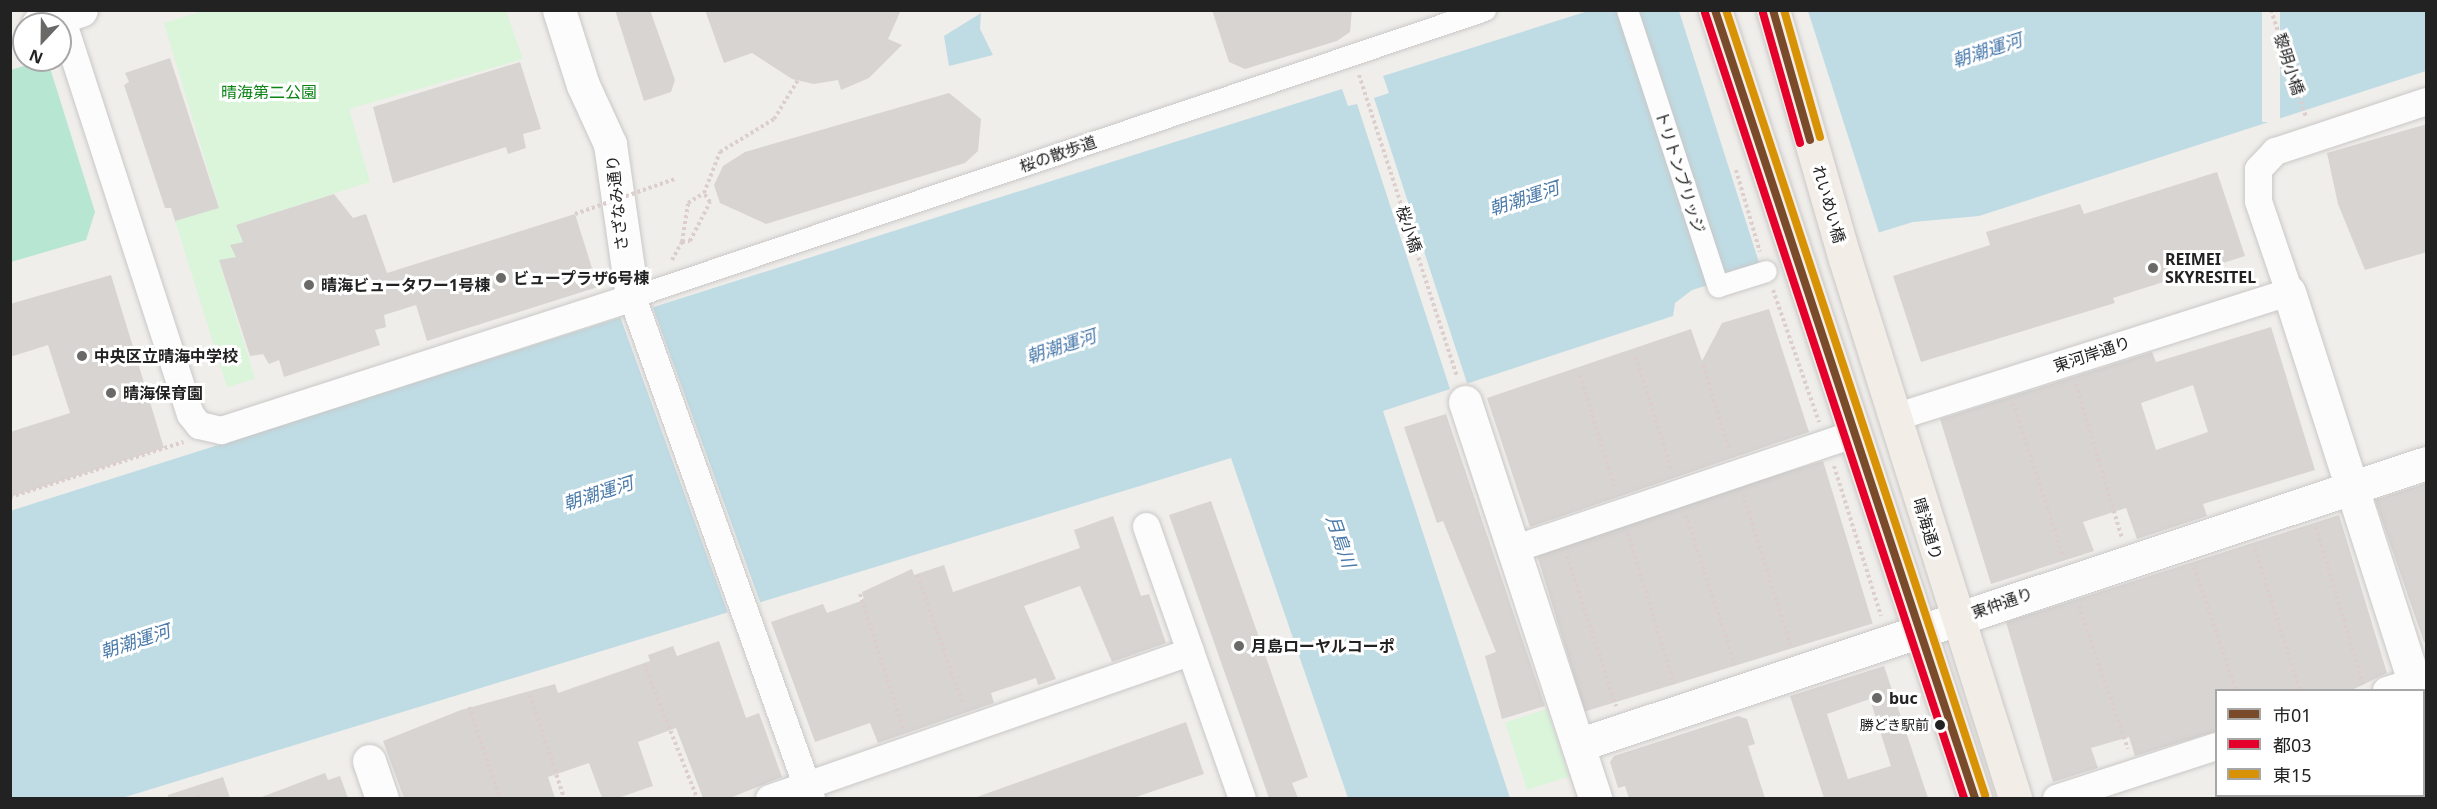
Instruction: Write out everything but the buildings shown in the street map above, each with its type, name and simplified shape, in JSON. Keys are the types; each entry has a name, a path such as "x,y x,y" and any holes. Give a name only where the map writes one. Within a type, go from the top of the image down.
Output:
{"main road":[{"path":"1715,10 1922,631 1975,798"},
{"name":"れいめい橋","path":"1773,10 1845,259"},
{"name":"晴海通り","path":"1845,259 1956,619 2015,798"}],"street":[{"name":"さざなみ通り","path":"559,10 583,85 610,144 633,302"},
{"name":"桜の散歩道","path":"633,302 1485,10"},
{"name":"トリトンブリッジ","path":"1626,10 1718,286 1766,271"},
{"path":"72,52 190,414 199,425 221,430 633,302 809,792"},
{"path":"2411,685 2352,487 2258,201 2258,169 2275,151 2427,101"},
{"name":"東河岸通り","path":"1894,417 2289,292"},
{"path":"1465,402 1516,548 1595,798"},
{"path":"1516,548 1856,432"},
{"name":"東仲通り","path":"1578,745 2427,463"},
{"path":"1146,526 1242,798"},
{"path":"769,798 809,792 909,749 1190,651"},
{"path":"2056,798 2215,747"},
{"path":"369,761 382,798"}],"path":[{"name":"黎明小橋","path":"2271,10 2306,118"},
{"name":"桜小橋","path":"1352,55 1465,402"},
{"path":"704,193 710,201 690,242 682,242 688,203 704,193 720,152 774,119 798,80"},
{"path":"574,214 675,179"},
{"path":"1636,357 1743,690"},
{"path":"2069,361 2129,562"},
{"path":"1703,364 1799,672"},
{"path":"1580,375 1683,710"},
{"path":"10,497 221,430"},
{"path":"2308,502 2365,689"},
{"path":"2247,523 2300,689"},
{"path":"1560,533 1624,729"},
{"path":"2186,544 2236,689"},
{"path":"918,575 970,728"},
{"path":"860,594 909,749"},
{"path":"644,664 697,798"},
{"path":"530,695 564,798"},
{"path":"469,707 500,798"}],"green space":[{"name":"晴海第二公園","path":"206,10 506,11 523,59 349,109 370,182 236,225 243,242 231,245 236,257 219,261 255,379 227,387 175,221 219,207 164,23"},
{"path":"11,70 12,72 51,72 95,212 86,240 11,262"},
{"path":"1547,709 1569,777 1527,790 1505,723"}],"water":[{"path":"1588,11 2426,11 2426,71 1979,216 1913,222 1692,290 1675,303 1673,316 1383,411 1510,798 1348,798 1231,458 122,798 11,798 10,511"},
{"path":"981,13 980,29 993,55 949,66 944,36"}],"pier":[{"path":"1679,11 1808,11 1880,236 1762,272"},
{"path":"2262,11 2280,11 2280,122 2262,122"},
{"path":"1382,73 1389,93 1374,98 1468,386 1451,392 1357,104 1348,106 1341,86"},
{"path":"652,305 762,609 731,620 620,317"}],"transit line":[{"name":"市01","path":"1715,10 1975,798"},
{"name":"東15","path":"1726,10 1985,795"},
{"name":"市01","path":"1773,10 1810,140"},
{"name":"東15","path":"1784,10 1820,137"},
{"name":"都03","path":"1705,13 1964,798"},
{"name":"都03","path":"1763,13 1800,143"}],"place":[{"name":"REIMEI SKYRESITEL","path":"2153,268"},
{"name":"ビュープラザ6号棟","path":"501,278"},
{"name":"晴海ビュータワー1号棟","path":"309,285"},
{"name":"中央区立晴海中学校","path":"82,356"},
{"name":"晴海保育園","path":"111,393"},
{"name":"月島ローヤルコーポ","path":"1239,646"},
{"name":"buc","path":"1877,698"},
{"name":"勝どき駅前","path":"1940,725"}],"water label":[{"name":"朝潮運河","path":"1987,50"},
{"name":"朝潮運河","path":"1524,198"},
{"name":"朝潮運河","path":"1061,346"},
{"name":"朝潮運河","path":"598,493"},
{"name":"月島川","path":"1341,541"},
{"name":"朝潮運河","path":"135,641"}]}
